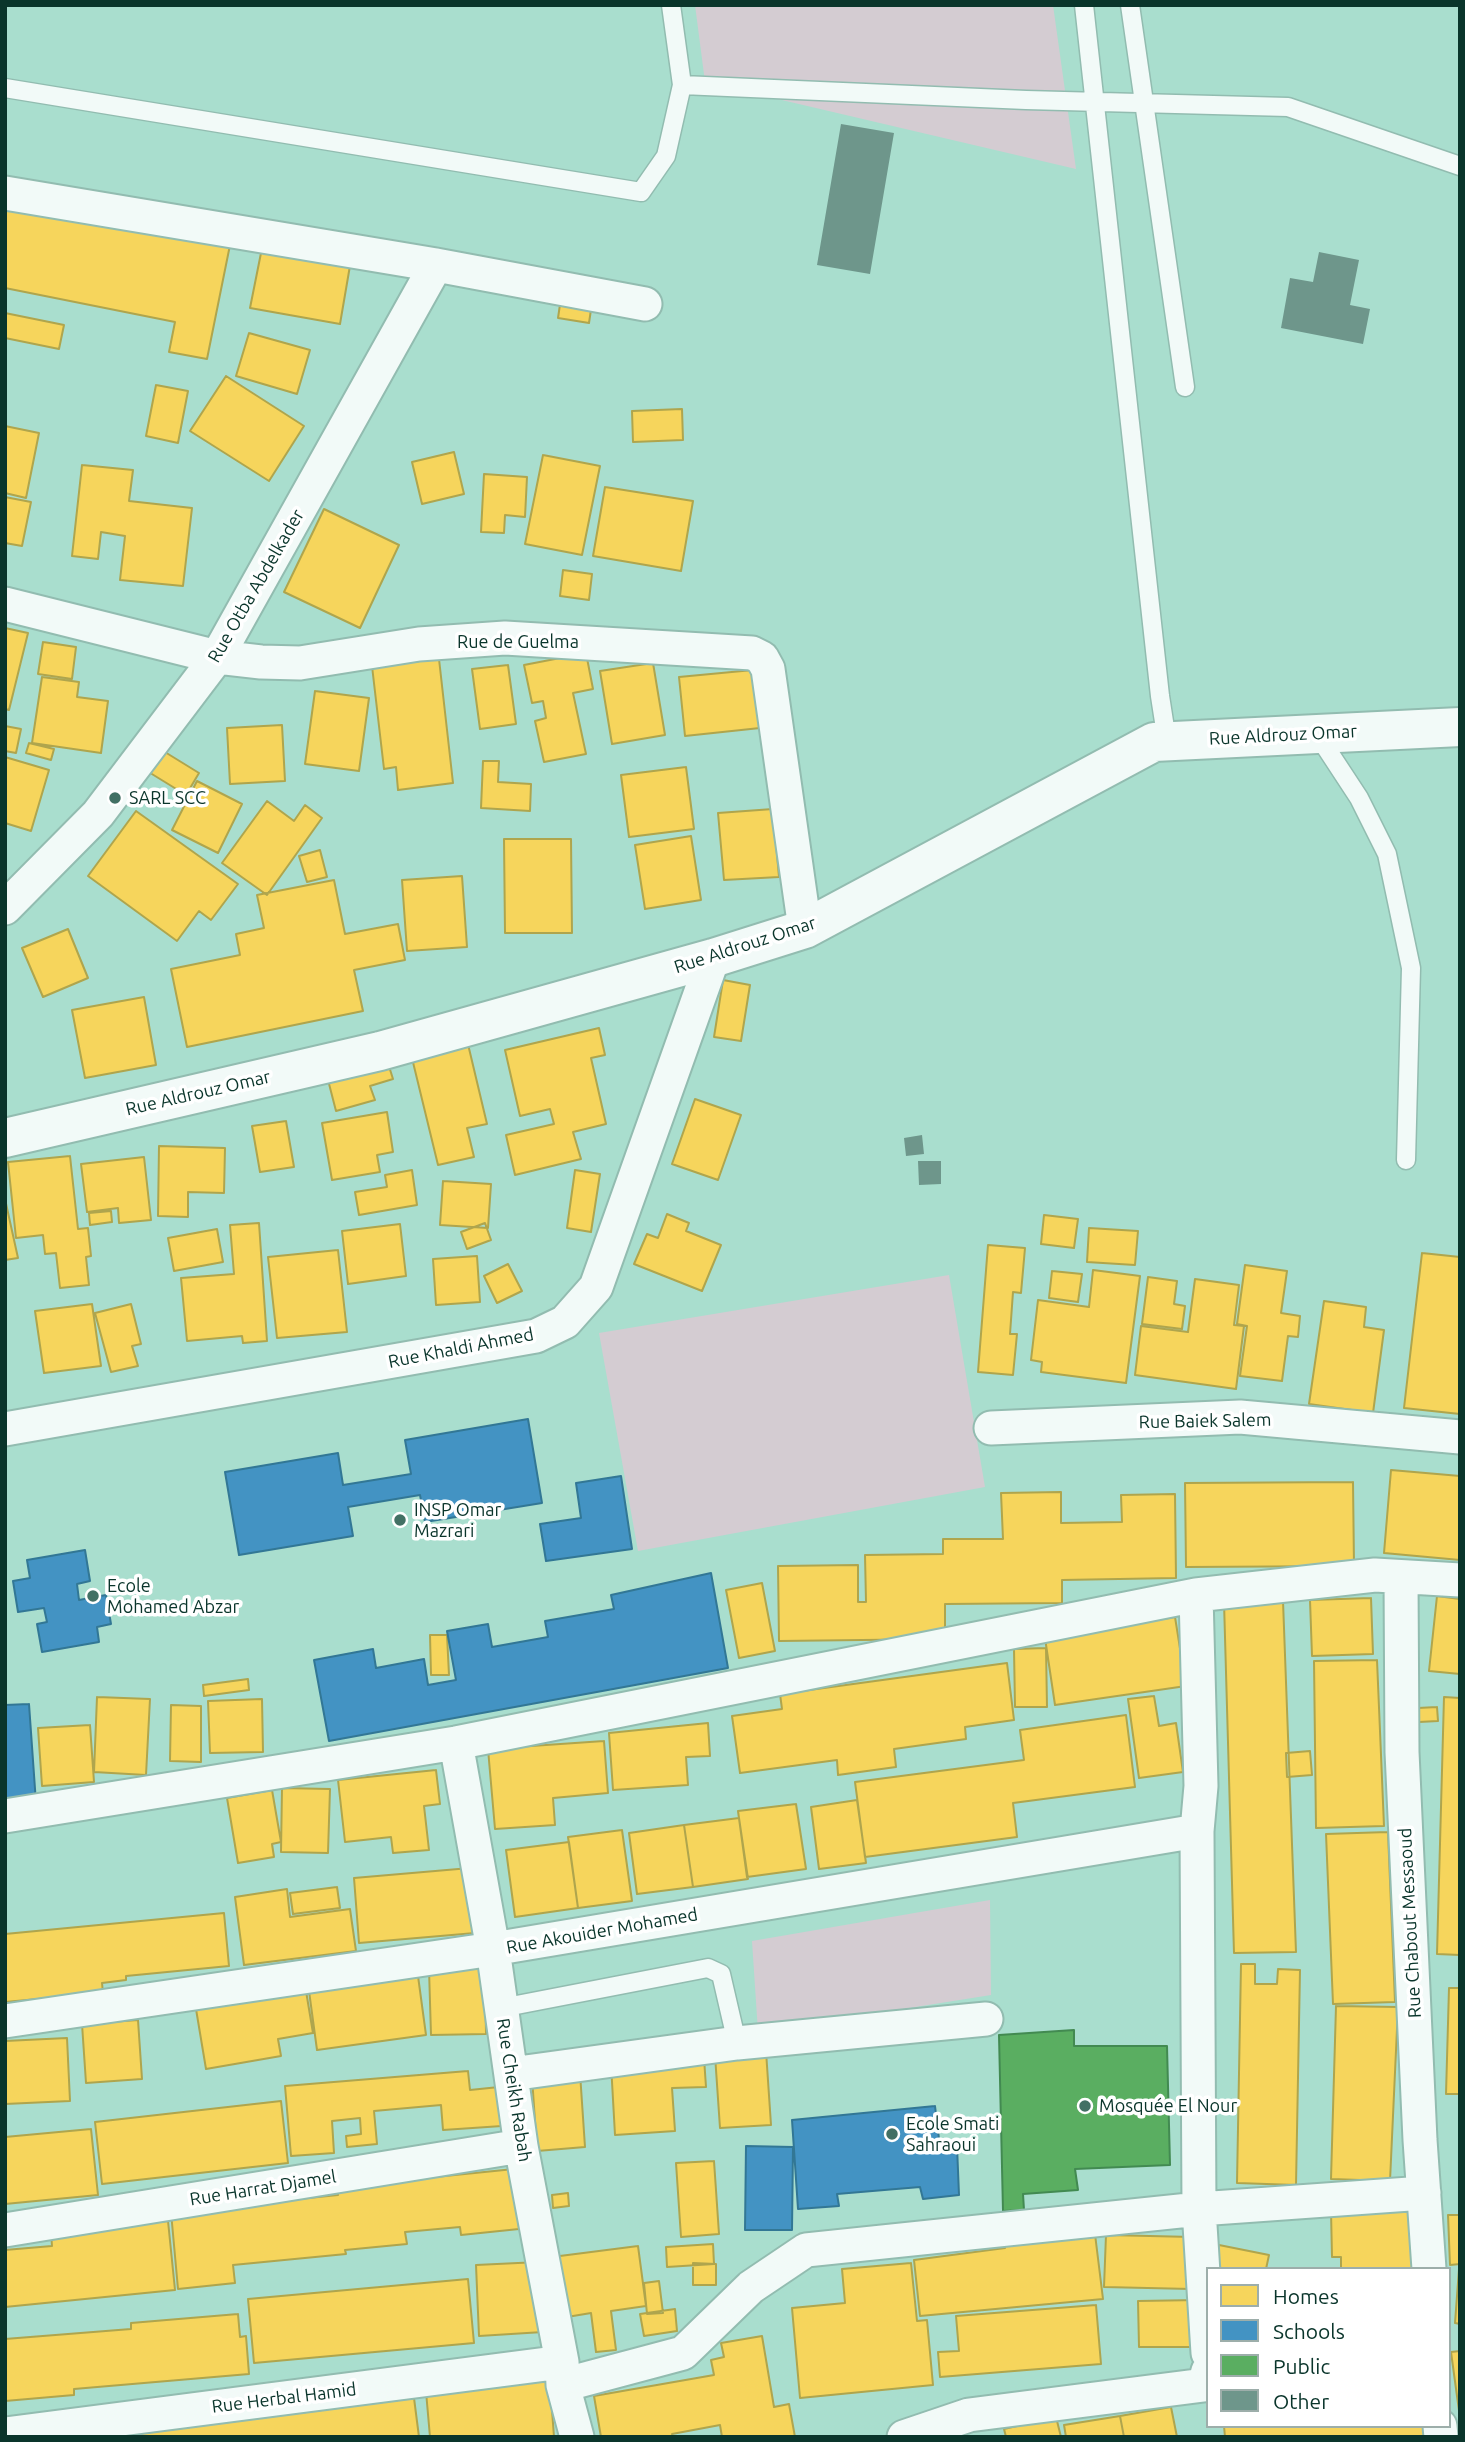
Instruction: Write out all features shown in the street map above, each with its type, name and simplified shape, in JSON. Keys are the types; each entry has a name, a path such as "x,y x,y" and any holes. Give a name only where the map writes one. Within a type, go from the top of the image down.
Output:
{"street":[{"path":"5,193 436,265 645,304"},
{"name":"Rue Otba Abdelkader","path":"5,908 98,814 218,657 436,265"},
{"name":"Rue de Guelma","path":"5,604 218,657 261,663 300,663 419,644 505,638 752,653 762,658 768,669 805,929"},
{"name":"Rue Aldrouz Omar","path":"5,1138 380,1051 713,958 805,929 1154,742 1460,727"},
{"name":"Rue Khaldi Ahmed","path":"5,1429 536,1336 565,1322 596,1287 713,958"},
{"name":"Rue Baiek Salem","path":"991,1427 1240,1417 1460,1437"},
{"path":"5,1816 456,1743 1196,1595 1375,1575 1460,1580"},
{"name":"Rue Chabout Messaoud","path":"1401,1577 1403,1766 1429,2267"},
{"path":"1196,1595 1201,1786 1197,1831 1199,2208 1206,2321"},
{"name":"Rue Cheikh Rabah","path":"456,1743 493,1949 521,2146 577,2437"},
{"name":"Rue Akouider Mohamed","path":"5,2021 493,1949 1197,1831"},
{"path":"511,2074 737,2043 986,2019"},
{"name":"Rue Harrat Djamel","path":"5,2230 521,2146"},
{"name":"Rue Herbal Hamid","path":"5,2434 563,2374 683,2353 751,2287 806,2250 1199,2208 1424,2193"},
{"path":"904,2437 969,2415 1204,2385 1206,2378"}],"lane":[{"path":"5,88 641,192 666,156 682,85 671,5"},
{"path":"1084,5 1158,682 1167,741"},
{"path":"1130,5 1185,387"},
{"path":"682,85 1096,103 1288,107 1460,166"},
{"path":"1317,734 1359,798 1387,854 1409,956 1411,968 1406,1160"},
{"path":"501,2008 708,1968 720,1974 737,2043"}],"shaded area":[{"path":"695,5 1053,5 1076,169 705,82"},
{"path":"949,1275 985,1487 638,1551 599,1333"},
{"path":"990,1900 991,1995 758,2032 752,1941"}],"building: Homes":[{"path":"5,207 230,245 207,359 169,352 175,322 5,288"},
{"path":"264,238 352,254 340,324 250,308"},
{"path":"562,291 593,296 589,323 558,318"},
{"path":"5,313 64,325 59,349 5,338"},
{"path":"249,333 310,350 297,394 236,376"},
{"path":"226,376 304,426 269,481 190,431"},
{"path":"156,385 188,391 178,443 146,436"},
{"path":"682,409 683,440 633,442 632,411"},
{"path":"5,426 39,433 26,498 5,493"},
{"path":"454,452 464,494 422,504 412,462"},
{"path":"543,455 600,466 582,555 525,544"},
{"path":"82,465 133,470 129,501 192,508 183,586 120,580 125,536 101,532 98,559 72,556"},
{"path":"484,474 527,477 525,517 505,515 504,533 481,532"},
{"path":"605,487 693,501 681,571 593,556"},
{"path":"5,497 31,502 22,546 5,543"},
{"path":"324,509 399,545 360,628 284,592"},
{"path":"563,570 592,574 589,600 560,596"},
{"path":"5,628 28,633 9,710 5,709"},
{"path":"43,642 76,647 72,679 38,674"},
{"path":"586,653 593,689 573,693 586,754 544,762 535,721 546,718 543,701 532,703 524,665"},
{"path":"439,659 453,783 398,790 396,767 384,769 372,666"},
{"path":"653,663 665,735 612,744 600,671"},
{"path":"508,665 516,724 480,729 472,669"},
{"path":"753,670 760,728 685,736 679,677"},
{"path":"42,677 79,682 77,697 108,701 101,753 32,743"},
{"path":"315,691 369,698 359,771 305,764"},
{"path":"282,725 285,781 230,784 227,728"},
{"path":"5,726 21,729 16,753 5,751"},
{"path":"29,743 54,749 51,760 26,753"},
{"path":"160,749 199,773 186,795 147,771"},
{"path":"5,757 49,770 31,831 5,823"},
{"path":"483,761 499,761 498,782 531,784 530,811 481,808"},
{"path":"686,767 694,829 629,837 621,775"},
{"path":"197,781 242,804 218,853 172,830"},
{"path":"267,801 294,821 305,805 322,818 267,895 222,863"},
{"path":"773,809 779,877 724,880 718,813"},
{"path":"136,811 238,884 211,920 199,911 177,941 88,876"},
{"path":"691,836 701,900 645,909 635,845"},
{"path":"504,839 571,839 572,933 505,933"},
{"path":"320,850 327,877 307,882 299,856"},
{"path":"462,876 467,947 407,951 402,880"},
{"path":"334,880 345,934 398,924 405,960 354,970 363,1011 187,1047 171,969 240,955 236,934 264,928 257,895"},
{"path":"68,929 88,978 43,997 22,948"},
{"path":"723,980 750,985 741,1041 714,1037"},
{"path":"144,997 156,1065 85,1078 72,1010"},
{"path":"599,1028 605,1055 591,1058 606,1124 573,1132 581,1159 515,1175 506,1135 554,1124 550,1109 520,1116 505,1050"},
{"path":"467,1040 487,1124 467,1128 474,1157 438,1165 411,1054"},
{"path":"387,1060 393,1079 370,1086 375,1100 336,1111 327,1076"},
{"path":"695,1099 741,1115 718,1180 672,1164"},
{"path":"387,1112 393,1152 377,1155 380,1172 332,1180 322,1123"},
{"path":"286,1121 294,1167 260,1172 252,1126"},
{"path":"159,1146 225,1148 224,1193 188,1192 188,1217 158,1216"},
{"path":"70,1156 78,1229 88,1228 91,1256 86,1257 89,1285 60,1288 56,1253 45,1254 43,1235 16,1238 8,1162"},
{"path":"144,1157 151,1220 119,1223 118,1208 87,1212 81,1164"},
{"path":"412,1170 417,1205 359,1215 355,1192 387,1187 385,1175"},
{"path":"575,1170 600,1174 591,1232 567,1228"},
{"path":"443,1181 491,1184 488,1228 440,1225"},
{"path":"5,1199 18,1258 5,1260"},
{"path":"111,1211 112,1222 90,1225 89,1213"},
{"path":"667,1214 689,1223 686,1231 721,1245 702,1291 634,1264 647,1234 658,1238"},
{"path":"1044,1215 1078,1219 1074,1248 1041,1244"},
{"path":"259,1223 267,1341 243,1343 242,1336 187,1341 181,1278 234,1274 230,1225"},
{"path":"485,1223 491,1240 467,1249 461,1232"},
{"path":"400,1224 406,1276 348,1284 342,1231"},
{"path":"1089,1228 1138,1231 1135,1265 1087,1262"},
{"path":"217,1229 223,1262 174,1271 168,1238"},
{"path":"988,1245 1025,1248 1021,1293 1013,1292 1010,1334 1017,1334 1013,1375 978,1372"},
{"path":"338,1250 347,1332 277,1338 268,1257"},
{"path":"1422,1253 1460,1257 1460,1414 1404,1408"},
{"path":"477,1256 480,1302 436,1305 433,1259"},
{"path":"508,1264 522,1291 497,1303 484,1276"},
{"path":"1245,1265 1287,1271 1281,1313 1300,1316 1298,1337 1288,1336 1282,1381 1240,1376 1247,1326 1237,1324"},
{"path":"1093,1270 1140,1276 1126,1383 1041,1372 1042,1362 1031,1360 1038,1300 1089,1307"},
{"path":"1052,1271 1082,1274 1078,1302 1049,1298"},
{"path":"1148,1277 1177,1281 1174,1304 1185,1306 1182,1329 1142,1324"},
{"path":"1195,1279 1239,1285 1234,1325 1244,1326 1236,1389 1135,1375 1141,1326 1188,1332"},
{"path":"1324,1301 1366,1307 1364,1327 1384,1330 1373,1413 1309,1404"},
{"path":"92,1304 101,1366 44,1373 35,1311"},
{"path":"131,1304 141,1344 132,1346 138,1366 111,1372 95,1313"},
{"path":"1391,1470 1460,1476 1460,1560 1384,1553"},
{"path":"1353,1482 1354,1566 1186,1567 1185,1483"},
{"path":"1061,1492 1061,1523 1122,1522 1121,1495 1175,1494 1176,1578 1062,1580 1062,1603 945,1604 945,1639 779,1641 778,1566 858,1565 858,1602 866,1602 865,1555 943,1554 943,1539 1003,1539 1001,1493"},
{"path":"762,1583 775,1651 739,1658 726,1590"},
{"path":"1437,1596 1460,1599 1460,1674 1429,1671"},
{"path":"1371,1598 1373,1654 1312,1656 1310,1600"},
{"path":"1283,1601 1296,1952 1234,1953 1224,1602"},
{"path":"1175,1617 1186,1686 1055,1705 1045,1638"},
{"path":"430,1635 447,1635 449,1675 431,1675"},
{"path":"1046,1648 1047,1707 1015,1707 1014,1649"},
{"path":"1377,1660 1384,1826 1316,1828 1314,1661"},
{"path":"1007,1663 1014,1720 965,1727 966,1739 894,1749 896,1767 838,1775 837,1760 740,1773 732,1716 782,1709 780,1694"},
{"path":"248,1679 249,1690 204,1696 203,1685"},
{"path":"1154,1696 1159,1726 1176,1723 1183,1772 1139,1778 1128,1699"},
{"path":"97,1697 150,1699 146,1775 94,1772"},
{"path":"1444,1697 1460,1698 1460,1955 1437,1954"},
{"path":"262,1699 263,1752 210,1753 208,1701"},
{"path":"171,1705 201,1706 201,1762 170,1761"},
{"path":"1437,1707 1438,1721 1419,1722 1418,1708"},
{"path":"1126,1715 1135,1787 1013,1803 1017,1837 865,1857 855,1782 1024,1760 1020,1730"},
{"path":"708,1723 710,1756 686,1757 688,1785 613,1790 609,1733"},
{"path":"90,1725 94,1782 42,1786 38,1728"},
{"path":"604,1741 608,1793 553,1798 555,1825 495,1829 488,1749"},
{"path":"1310,1751 1312,1775 1287,1777 1286,1753"},
{"path":"436,1770 440,1804 424,1806 429,1850 393,1853 391,1837 345,1842 338,1780"},
{"path":"282,1788 330,1789 328,1853 281,1852"},
{"path":"272,1790 281,1842 272,1844 274,1857 238,1863 227,1798"},
{"path":"857,1800 866,1863 819,1869 811,1807"},
{"path":"796,1804 806,1869 747,1877 738,1811"},
{"path":"739,1818 748,1879 693,1887 684,1825"},
{"path":"684,1825 693,1887 637,1894 629,1833"},
{"path":"622,1830 632,1901 578,1908 568,1837"},
{"path":"1388,1832 1395,2002 1333,2004 1326,1834"},
{"path":"569,1842 578,1908 515,1917 506,1850"},
{"path":"470,1868 475,1933 359,1943 354,1878"},
{"path":"337,1887 340,1908 293,1914 290,1893"},
{"path":"287,1889 290,1917 350,1909 356,1951 244,1965 235,1897"},
{"path":"224,1913 229,1966 126,1976 126,1980 102,1983 103,1993 5,2002 5,1934"},
{"path":"1241,1964 1255,1964 1255,1984 1277,1984 1278,1969 1300,1970 1296,2185 1237,2183"},
{"path":"485,1968 486,2034 431,2035 429,1969"},
{"path":"418,1976 426,2035 317,2050 309,1991"},
{"path":"1449,1988 1460,1988 1460,2094 1446,2094"},
{"path":"306,1991 313,2033 278,2039 281,2056 206,2069 196,2009"},
{"path":"1336,2006 1398,2007 1390,2181 1331,2179"},
{"path":"138,2020 142,2079 86,2083 82,2024"},
{"path":"67,2038 70,2101 5,2104 5,2041"},
{"path":"766,2051 771,2125 720,2128 715,2055"},
{"path":"704,2058 706,2087 672,2088 675,2131 615,2135 611,2064"},
{"path":"468,2071 470,2090 499,2087 502,2126 443,2130 441,2105 374,2111 377,2144 347,2147 346,2136 361,2134 360,2118 332,2121 334,2153 291,2156 285,2086"},
{"path":"580,2073 585,2147 537,2151 532,2077"},
{"path":"281,2101 288,2163 102,2184 95,2122"},
{"path":"91,2129 98,2195 5,2204 5,2137"},
{"path":"714,2161 719,2234 681,2237 676,2163"},
{"path":"514,2169 519,2229 461,2235 460,2227 405,2232 407,2244 345,2250 346,2254 233,2265 235,2283 178,2289 171,2212 338,2195 337,2187"},
{"path":"568,2193 569,2206 553,2208 552,2195"},
{"path":"1415,2209 1416,2267 1341,2267 1341,2257 1332,2257 1331,2211"},
{"path":"1448,2215 1460,2215 1460,2264 1450,2265"},
{"path":"168,2221 175,2290 5,2307 5,2250 52,2246 51,2233"},
{"path":"1094,2226 1103,2299 920,2316 914,2260 1005,2248 1004,2236"},
{"path":"1106,2235 1193,2237 1191,2289 1104,2287"},
{"path":"713,2244 714,2264 667,2267 666,2247"},
{"path":"1219,2245 1269,2255 1266,2267 1215,2267"},
{"path":"638,2246 646,2306 611,2311 616,2350 596,2352 591,2313 561,2318 552,2257"},
{"path":"539,2262 543,2332 479,2336 476,2265"},
{"path":"693,2263 716,2264 716,2285 693,2285"},
{"path":"911,2263 917,2321 927,2320 933,2385 800,2398 792,2308 845,2303 842,2269"},
{"path":"1460,2269 1460,2324 1455,2323"},
{"path":"468,2279 474,2343 254,2363 248,2299"},
{"path":"659,2281 663,2313 647,2314 644,2283"},
{"path":"1199,2300 1200,2347 1139,2347 1138,2301"},
{"path":"1096,2305 1101,2364 940,2377 938,2352 959,2351 956,2316"},
{"path":"675,2309 677,2331 644,2336 640,2314"},
{"path":"238,2314 240,2337 246,2336 249,2374 74,2389 74,2395 5,2401 5,2339 131,2329 131,2323"},
{"path":"762,2336 774,2407 789,2404 795,2437 722,2437 720,2425 672,2434 673,2437 601,2437 594,2396 714,2375 711,2360 724,2357 721,2343"},
{"path":"1460,2351 1460,2418 1451,2352"},
{"path":"549,2370 554,2437 430,2437 425,2380"},
{"path":"414,2398 419,2437 113,2437"},
{"path":"1171,2407 1177,2437 1124,2437 1120,2416"},
{"path":"1120,2416 1124,2437 1066,2437 1064,2425"},
{"path":"1056,2417 1061,2437 1006,2437 1004,2429"},
{"path":"1224,2428 1434,2428 1434,2437 1225,2437"}],"building: Schools":[{"path":"528,1419 542,1503 425,1522 420,1495 348,1507 353,1536 239,1555 225,1472 338,1453 343,1485 411,1474 405,1440"},
{"path":"621,1476 632,1549 546,1561 540,1524 581,1518 576,1483"},
{"path":"85,1550 90,1581 77,1584 79,1600 106,1595 111,1624 97,1627 99,1642 42,1652 37,1624 47,1622 44,1608 18,1612 13,1581 30,1578 27,1560"},
{"path":"711,1573 728,1668 329,1741 314,1660 373,1649 376,1668 424,1659 428,1685 456,1680 447,1631 488,1624 492,1647 548,1637 545,1621 614,1609 611,1595"},
{"path":"29,1704 36,1803 5,1805 5,1705"},
{"path":"935,2106 940,2147 957,2146 959,2195 923,2199 920,2187 837,2194 839,2206 798,2209 792,2120"},
{"path":"746,2146 793,2147 792,2230 745,2230"}],"building: Public":[{"name":"Mosquée El Nour","path":"1074,2030 1074,2046 1167,2046 1170,2165 1075,2169 1078,2190 1023,2194 1024,2210 1003,2211 999,2035"}],"building: Other":[{"path":"841,124 894,133 870,274 817,265"},
{"path":"1319,252 1359,260 1350,305 1370,309 1363,344 1281,328 1290,278 1313,282"},
{"path":"922,1135 924,1154 906,1156 904,1138"},
{"path":"918,1161 941,1161 941,1184 919,1185"}],"place":[{"name":"SARL SCC","path":"115,798"},
{"name":"INSP Omar Mazrari","path":"400,1520"},
{"name":"Ecole Mohamed Abzar","path":"93,1596"},
{"name":"Mosquée El Nour","path":"1085,2106"},
{"name":"Ecole Smati Sahraoui","path":"892,2134"}]}
